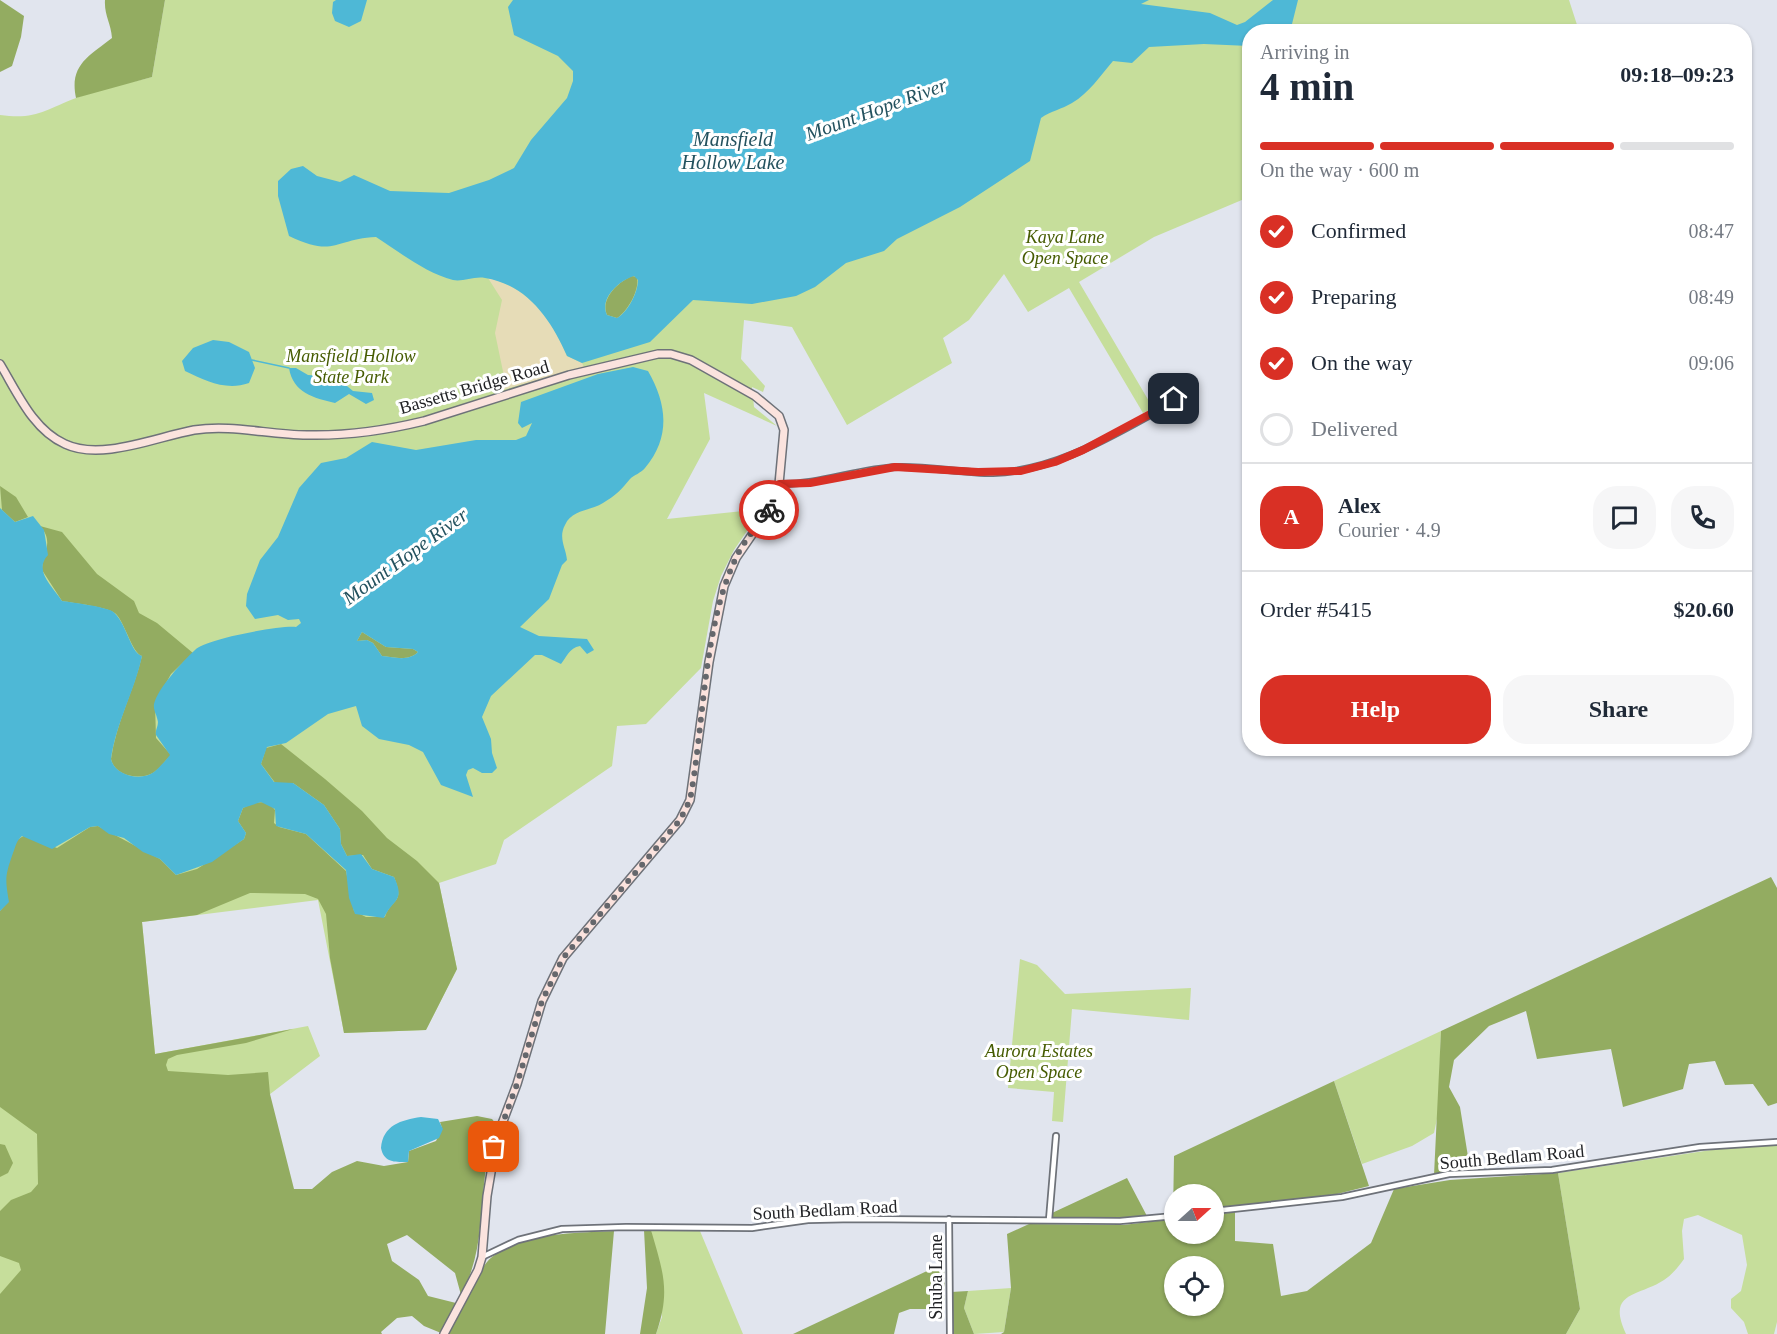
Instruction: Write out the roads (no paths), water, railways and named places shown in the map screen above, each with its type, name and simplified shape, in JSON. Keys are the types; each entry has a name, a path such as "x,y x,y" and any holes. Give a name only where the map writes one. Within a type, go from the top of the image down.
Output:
{"street":[{"name":"Bassetts Bridge Road","path":"0,364 31,414 47,433 74,448 97,451 210,428 308,435 398,426 424,421 569,375 652,355 671,354 691,360 771,407 779,416 784,430 779,484"},
{"path":"444,1334 478,1270 482,1257 488,1186 497,1137 517,1084 542,1001 563,958 680,820 690,800 709,662 724,586 736,558 769,510 779,484 810,483 895,467 983,472 1021,471 1055,462 1083,450 1167,405 1174,399"},
{"path":"1049,1220 1056,1136"},
{"name":"South Bedlam Road","path":"1224,1210 1342,1197 1449,1174 1552,1170 1700,1147 1777,1142"},
{"name":"South Bedlam Road","path":"482,1257 518,1240 562,1229 752,1228 808,1220 1120,1221 1164,1217"},
{"name":"Shuba Lane","path":"949,1219 950,1334"}],"water":[{"path":"336,0 367,0 361,21 349,27 335,21 332,13 333,2"},
{"name":"Mansfield Hollow Lake","path":"513,0 1149,0 1141,4 1210,13 1237,25 1245,22 1273,0 1298,0 1292,24 1242,24 1242,46 1204,44 1149,47 1132,63 1113,61 1078,99 1041,118 1030,161 960,207 897,239 884,251 846,263 815,287 796,296 752,304 693,300 650,342 582,363 567,356 545,317 526,296 514,288 485,278 453,280 443,277 413,262 376,237 326,247 304,242 289,236 278,196 278,181 291,169 303,166 317,176 340,182 354,175 390,191 449,193 489,180 514,168 531,140 567,98 573,81 573,71 558,56 514,35 508,7","holes":["634,276 638,280 628,307 621,315 617,318 607,315 605,309 608,296 617,286"]},
{"path":"213,340 229,342 249,352 255,368 249,383 224,385 185,371 182,361 193,348"},
{"name":"Mount Hope River","path":"633,367 648,371 662,408 662,432 659,444 645,468 630,479 615,495 598,506 572,516 565,525 562,539 567,560 562,565 549,599 520,627 539,636 587,639 594,650 587,654 580,646 576,647 570,651 561,664 542,655 535,655 491,696 482,717 491,739 492,753 497,768 492,773 482,773 473,768 468,770 466,775 473,797 441,785 423,752 409,745 379,739 362,726 356,706 328,714 286,743 267,747 261,764 274,782 293,783 324,805 340,829 341,844 347,856 361,854 372,869 394,877 399,891 398,896 384,918 355,914 349,898 346,870 306,834 276,826 275,809 261,802 243,808 238,821 246,833 244,839 212,862 176,875 160,859 143,852 124,838 109,834 98,826 90,827 52,849 22,836 16,844 7,872 9,902 0,911 0,508 15,522 33,516 44,530 48,555 44,561 43,573 62,601 112,611 121,621 134,649 142,656 117,732 111,759 113,765 122,773 135,776 149,775 170,755 156,735 158,722 154,704 156,698 178,668 195,650 227,637 275,628 296,627 301,623 299,619 288,620 278,615 255,619 246,606 247,594 260,560 278,537 299,488 321,463 346,458 372,442 416,450 476,440 516,440 526,436 532,423 522,428 518,423 521,402 598,374","holes":["362,632 386,647 413,649 418,652 405,658 382,656 373,643 367,640 357,641"]},
{"path":"289,368 296,368 308,375 336,377 353,391 372,393 374,400 366,404 349,394 335,403 312,396 295,383"},
{"path":"421,1117 438,1119 443,1129 439,1138 409,1151 408,1162 395,1162 387,1159 381,1148 382,1140 389,1129 400,1122"}],"waterway":[{"path":"252,360 289,368"}],"park label":[{"name":"Kaya Lane Open Space","path":"1065,247"},
{"name":"Mansfield Hollow State Park","path":"351,366"},
{"name":"Aurora Estates Open Space","path":"1039,1061"}]}
